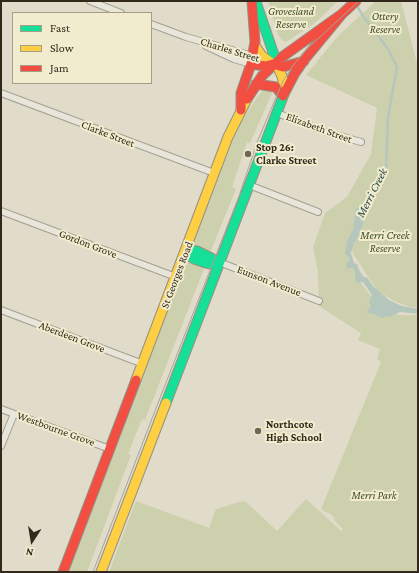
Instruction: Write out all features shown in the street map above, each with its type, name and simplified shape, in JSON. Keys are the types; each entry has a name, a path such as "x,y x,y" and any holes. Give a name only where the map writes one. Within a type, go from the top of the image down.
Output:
{"main road":[{"path":"241,110 240,93 252,60 255,46 254,1"},
{"path":"254,1 274,55 273,64"},
{"name":"St Georges Road","path":"101,572 283,96 291,80 306,58 342,14 356,1"},
{"name":"St Georges Road","path":"63,572 186,252 214,173 241,110 256,84 273,64 287,52 342,14"},
{"path":"255,46 262,56 280,71 283,81 283,96"},
{"path":"273,64 284,67 306,58"},
{"name":"Charles Street","path":"252,60 273,64"},
{"path":"256,84 276,87 280,90 283,96"},
{"path":"186,252 191,250 197,251 219,262"}],"street":[{"path":"90,1 118,12"},
{"name":"Charles Street","path":"152,24 252,60"},
{"name":"Clarke Street","path":"1,93 214,173"},
{"name":"Elizabeth Street","path":"277,113 326,132 361,142"},
{"path":"249,186 318,212"},
{"name":"Gordon Grove","path":"1,211 176,277"},
{"name":"Eunson Avenue","path":"219,262 319,300"},
{"name":"Aberdeen Grove","path":"1,310 143,364"},
{"name":"Westbourne Grove","path":"1,409 110,449"},
{"path":"1,446 14,414"}],"green space":[{"name":"Grovesland Reserve","path":"268,1 338,1 315,23 286,42 282,40 278,34"},
{"path":"376,1 401,1 418,67 418,308 410,307 394,301 378,291 353,254 351,242 359,215 380,178 358,212 347,251 355,275 376,303 399,315 418,315 418,572 109,572 136,501 209,528 216,509 243,501 246,502 277,531 306,499 341,531 343,529 334,520 335,518 321,509 381,362 377,359 380,349 358,340 361,333 319,306 318,272 313,247 325,213 347,197 371,154 377,108 306,75 338,36"},
{"path":"265,89 273,91 250,143 247,142 232,187 236,189 210,253 192,246 238,127 258,96"},
{"path":"187,260 205,266 145,420 142,419 128,454 131,455 87,572 67,572"}],"shaded area":[{"path":"368,199 364,221 351,253 354,263 357,264 360,272 365,278 367,277 373,286 389,300 402,306 418,309 418,314 400,312 389,317 385,316 383,318 367,312 371,305 369,302 372,295 363,282 357,283 353,268 348,268 346,271 347,263 350,259 345,253 348,239 353,230 356,209"}],"waterway":[{"name":"Merri Creek","path":"356,4 363,16 388,49 397,67 388,117 386,168 367,201"}],"tram line":[{"path":"93,572 239,196 258,140 283,81 294,64 309,47 359,1"}],"traffic: fast":[{"path":"256,2 274,55 273,64"},
{"path":"166,403 284,94"},
{"path":"186,250 197,251 219,262"},
{"path":"185,253 194,259 206,263 211,264 219,262"}],"traffic: slow":[{"path":"255,46 262,56 273,64"},
{"path":"273,64 278,68 282,76 284,85 283,94"},
{"path":"136,380 228,137 247,99"},
{"path":"101,572 166,403"}],"traffic: jam":[{"path":"241,110 241,93 251,64 255,42 252,1"},
{"path":"284,94 304,60 342,14 356,1"},
{"path":"247,99 262,76 282,57 342,14"},
{"path":"273,64 283,67 304,61"},
{"path":"251,64 266,66 273,64"},
{"path":"256,84 276,87 283,96"},
{"path":"63,572 136,380"}],"place":[{"name":"Stop 26: Clarke Street","path":"248,154"},
{"name":"Northcote High School","path":"258,431"}],"park label":[{"name":"Ottery Reserve","path":"385,23"},
{"name":"Merri Creek Reserve","path":"385,242"},
{"name":"Merri Park","path":"374,496"}]}
